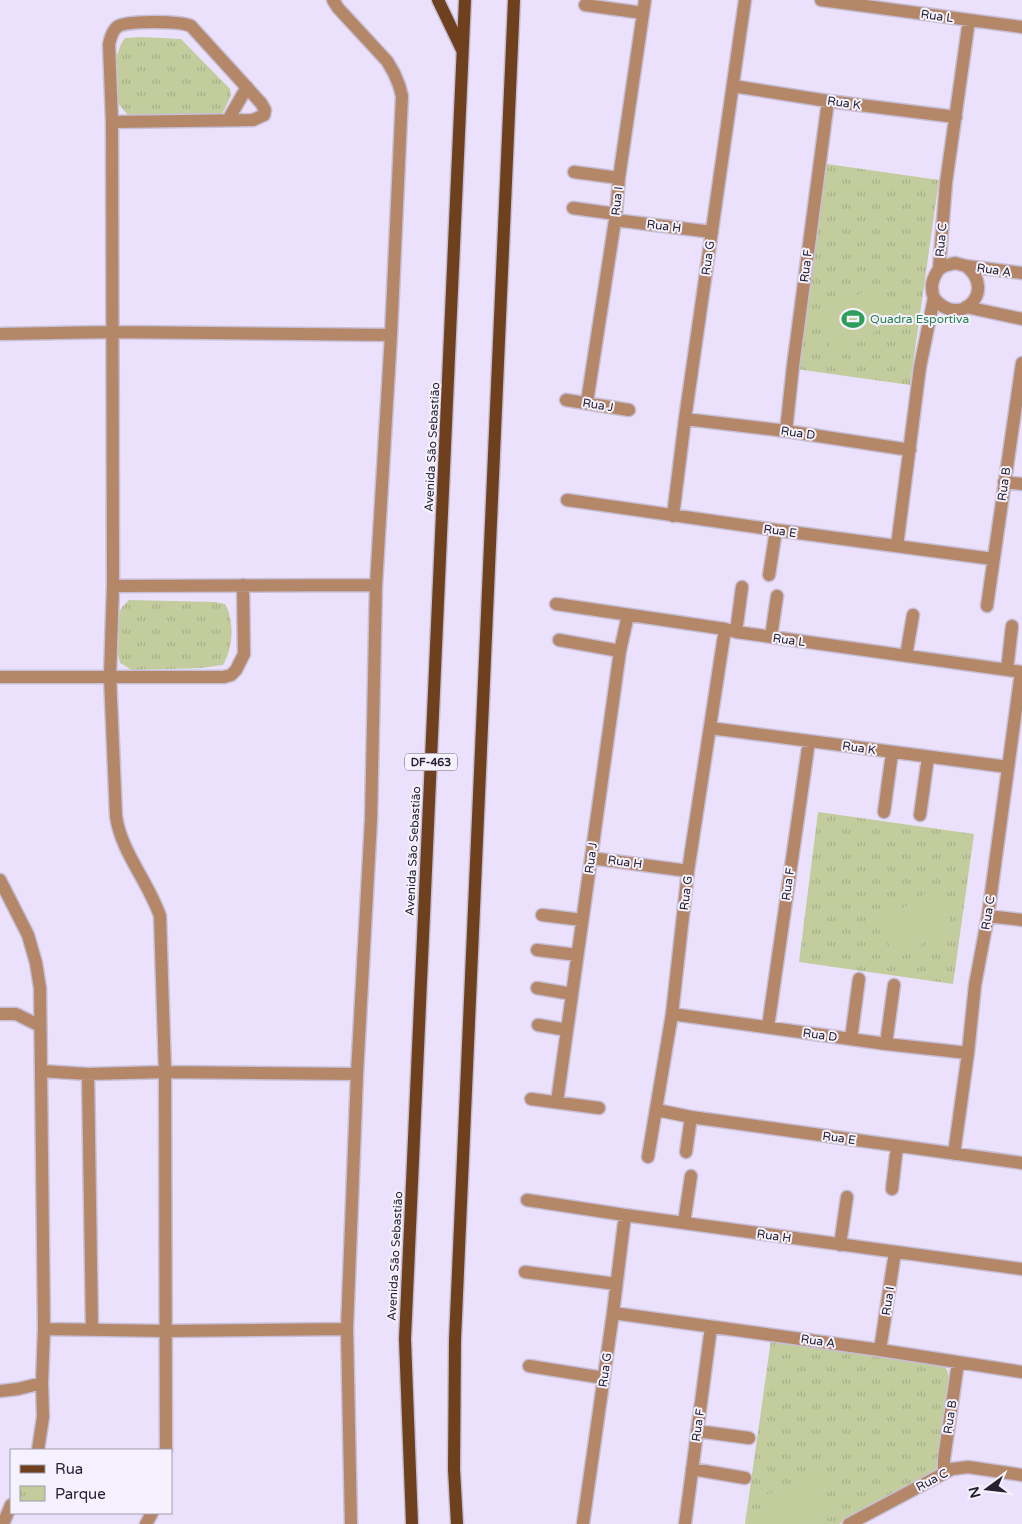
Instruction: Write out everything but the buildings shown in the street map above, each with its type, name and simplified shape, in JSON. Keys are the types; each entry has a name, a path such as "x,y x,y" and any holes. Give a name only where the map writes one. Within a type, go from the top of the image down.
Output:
{"main road":[{"path":"438,0 463,52"},
{"name":"Avenida São Sebastião","path":"412,1524 405,1339 465,0"},
{"path":"458,1524 454,1469 455,1340 514,0"}],"street":[{"name":"Rua G","path":"673,516 685,419 745,0"},
{"name":"Rua L","path":"821,0 883,4 969,20 1022,27"},
{"path":"336,3 386,61 394,73 402,96 391,335 376,585 371,820 357,1074 347,1329 351,1524"},
{"path":"585,5 644,6"},
{"name":"Rua I","path":"587,402 616,217 619,178 644,6"},
{"name":"Rua C","path":"897,546 920,367 934,298 932,283 934,275 939,269 945,194 969,20"},
{"path":"112,122 253,120 264,115 265,110 247,87 191,26 181,23 128,23 119,25 112,34 109,44 112,122 113,586 110,676 118,830 155,901 160,916 165,1072 166,1449"},
{"name":"Rua K","path":"733,86 828,101 956,117"},
{"path":"228,120 247,87"},
{"name":"Rua F","path":"786,431 828,101"},
{"path":"574,172 619,178"},
{"name":"Rua H","path":"574,208 616,217 712,232"},
{"name":"Rua A","path":"939,269 955,263 1022,273"},
{"name":"Rua A","path":"966,266 973,271 979,287 973,302 966,308"},
{"path":"934,298 945,308 952,310 966,308 1022,320"},
{"path":"0,334 112,332 391,335"},
{"name":"Rua B","path":"987,606 1004,482 1016,448 1022,363"},
{"name":"Rua J","path":"566,400 629,410"},
{"name":"Rua D","path":"685,419 786,431 910,450"},
{"path":"1004,482 1022,484"},
{"name":"Rua E","path":"567,500 993,559"},
{"path":"769,575 776,530"},
{"path":"0,677 224,677 231,675 236,670 244,654 243,585"},
{"path":"113,586 376,585"},
{"name":"Rua G","path":"648,1157 672,1014 688,871 710,728 730,631 742,587"},
{"path":"771,637 777,596"},
{"name":"Rua L","path":"556,604 771,637 1021,672"},
{"name":"Rua J","path":"556,1102 620,651 628,615"},
{"path":"906,656 913,615"},
{"path":"1007,670 1012,626"},
{"path":"559,640 620,651"},
{"name":"Rua C","path":"954,1154 968,1054 975,985 988,916 1021,672"},
{"name":"Rua K","path":"710,728 1008,767"},
{"name":"Rua F","path":"768,1028 809,741"},
{"path":"884,812 892,753"},
{"path":"920,816 928,757"},
{"name":"Rua H","path":"591,858 688,871"},
{"path":"0,880 28,935 36,963 40,988 44,1329 43,1417 38,1449"},
{"path":"542,915 582,920"},
{"path":"988,916 1022,920"},
{"path":"537,950 577,955"},
{"path":"852,1039 859,979"},
{"path":"886,1044 894,986"},
{"path":"538,988 572,994"},
{"path":"0,1014 16,1014 40,1026"},
{"name":"Rua D","path":"672,1014 968,1054"},
{"path":"538,1025 567,1030"},
{"path":"41,1071 88,1074 165,1072 357,1074"},
{"path":"88,1074 92,1329"},
{"path":"531,1099 599,1108"},
{"name":"Rua E","path":"657,1110 691,1117 1022,1163"},
{"path":"686,1152 691,1117"},
{"path":"892,1189 896,1146"},
{"path":"684,1223 691,1176"},
{"path":"840,1245 847,1197"},
{"name":"Rua H","path":"527,1200 1022,1270"},
{"name":"Rua G","path":"583,1524 625,1215"},
{"name":"Rua I","path":"880,1350 895,1252"},
{"path":"525,1272 616,1284"},
{"name":"Rua A","path":"613,1313 880,1350 1022,1372"},
{"name":"Rua F","path":"685,1524 711,1327"},
{"path":"44,1329 166,1331 347,1329"},
{"name":"Rua B","path":"944,1472 944,1458 958,1363"},
{"path":"529,1366 604,1378"},
{"path":"0,1391 42,1383"},
{"path":"697,1431 749,1438"},
{"name":"Rua C","path":"849,1524 944,1472 960,1467 1022,1475"},
{"path":"692,1469 745,1478"},
{"path":"3,1524 10,1507"}],"green space":[{"path":"125,38 181,39 230,89 231,96 222,114 208,116 133,116 127,114 117,102 117,55"},
{"path":"827,164 939,180 910,385 796,369"},
{"name":"Quadra Esportiva","path":"874,287 891,324 833,352 815,314"},
{"path":"129,600 215,602 225,604 230,618 232,634 229,651 223,665 201,668 132,670 120,663 118,654 119,613"},
{"path":"818,812 974,834 953,984 799,962"},
{"path":"931,890 953,925 898,959 876,925"},
{"path":"771,1340 942,1364 947,1370 949,1377 937,1468 933,1474 839,1524 745,1524"},
{"path":"821,1477 834,1516 811,1524 768,1524 759,1497"}],"place":[{"name":"Quadra Esportiva","path":"853,319"}]}
